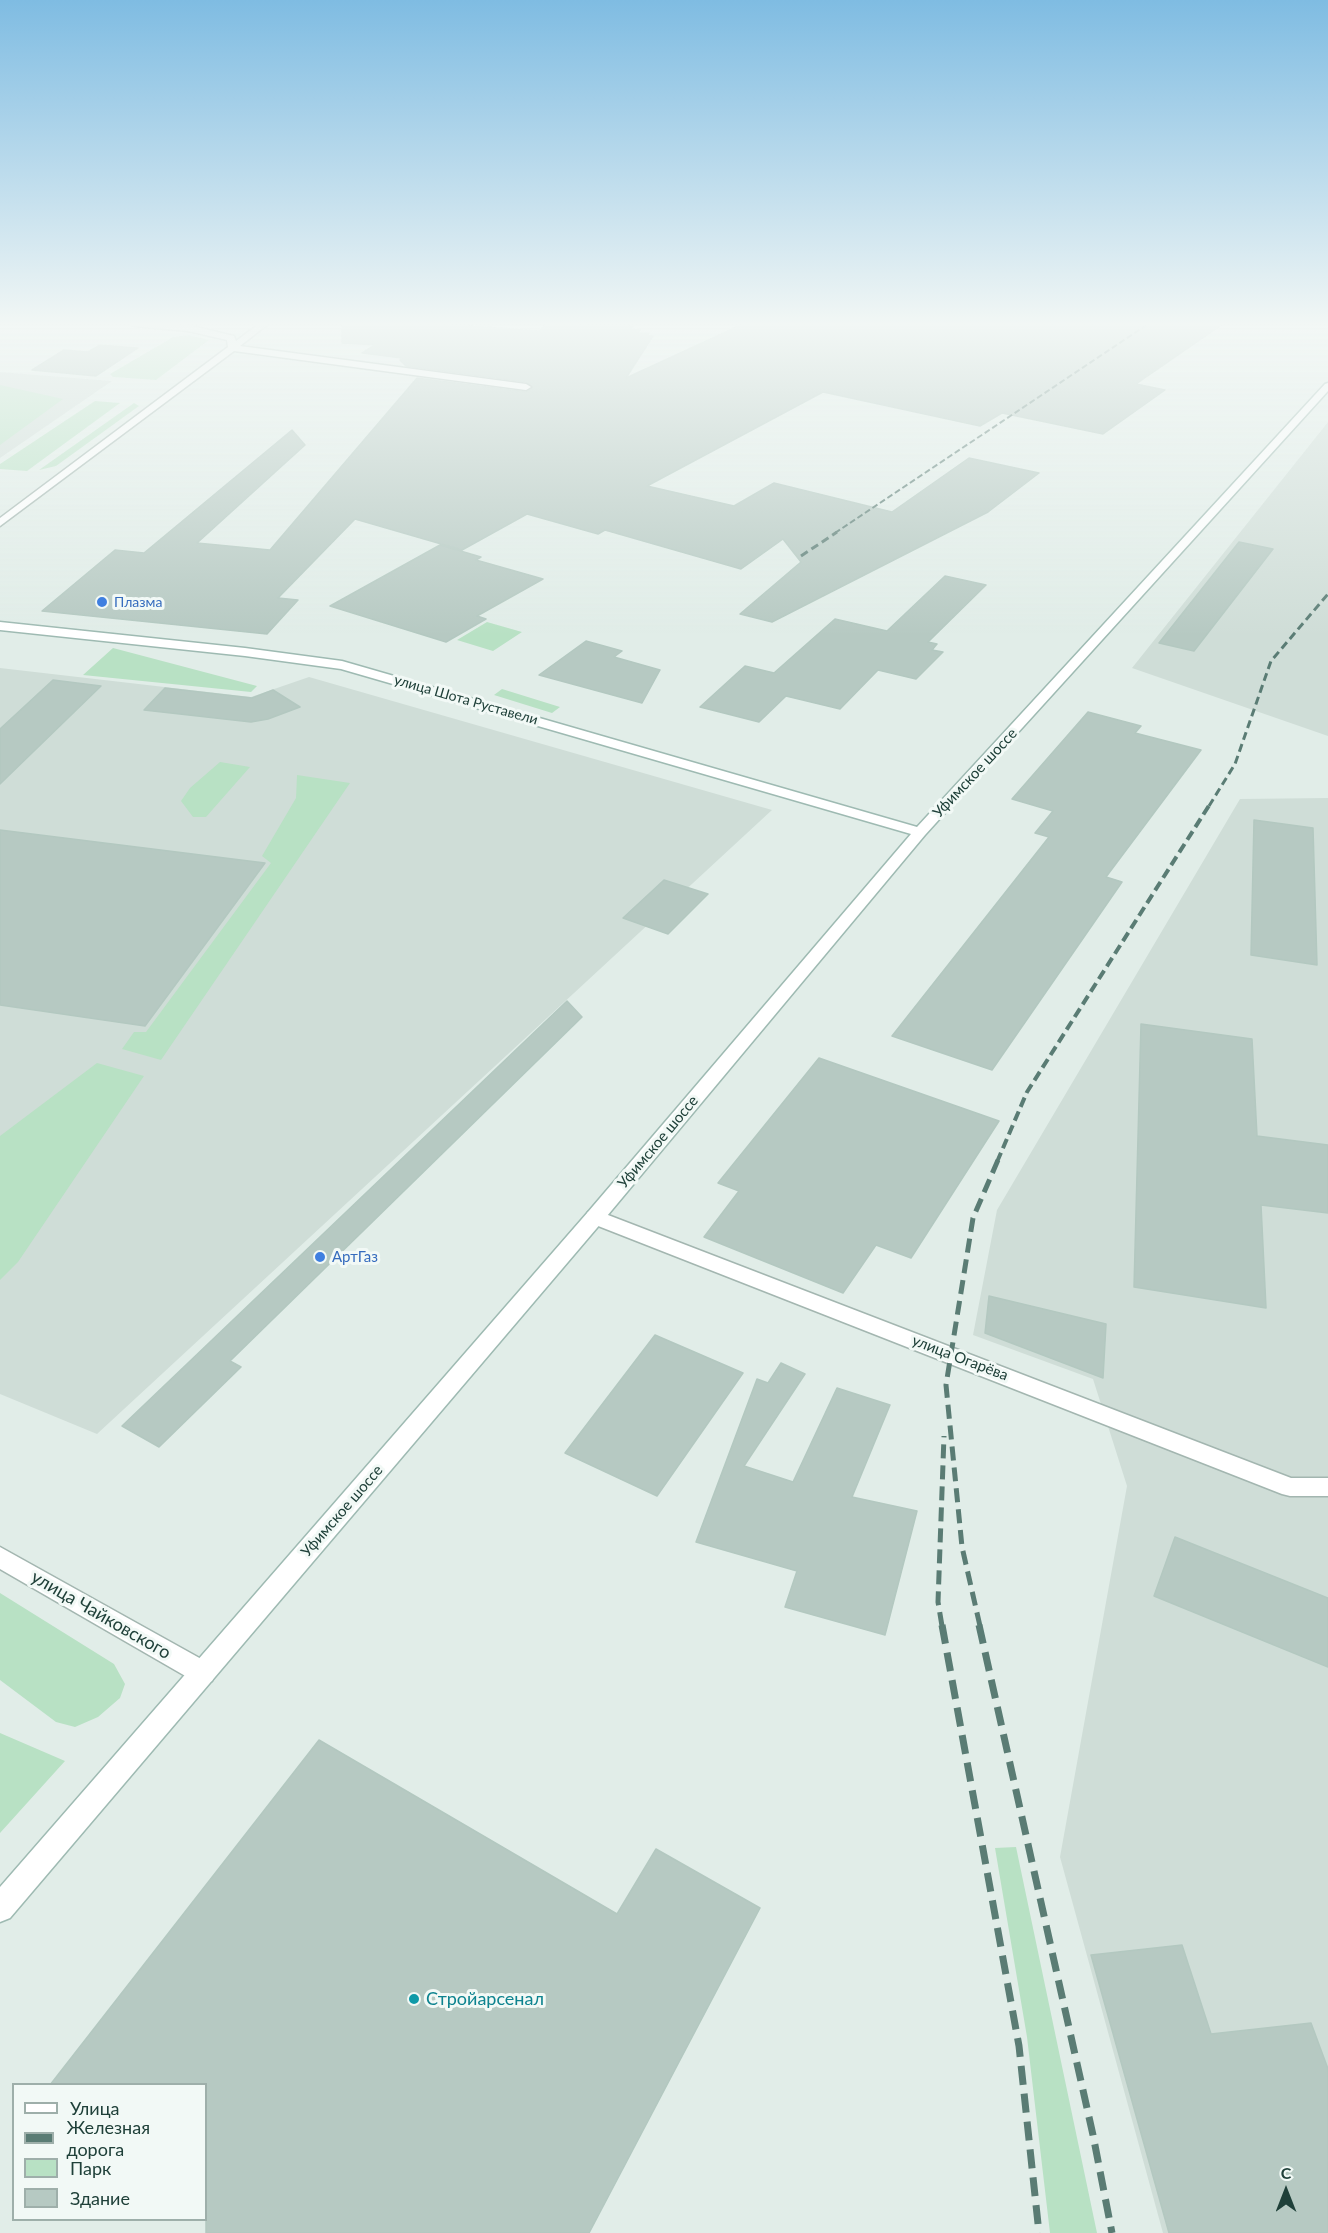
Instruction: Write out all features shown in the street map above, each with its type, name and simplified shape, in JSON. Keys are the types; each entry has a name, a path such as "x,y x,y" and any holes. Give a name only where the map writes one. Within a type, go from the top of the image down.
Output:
{"street":[{"path":"0,523 126,428"},
{"name":"Уфимское шоссе","path":"0,1908 596,1217 920,832 1290,428"},
{"name":"улица Шота Руставели","path":"0,626 254,653 342,665 920,832"},
{"name":"улица Огарёва","path":"596,1217 1290,1487 1328,1487"},
{"name":"улица Чайковского","path":"0,1557 203,1672"}],"shaded area":[{"path":"0,428 43,428 0,458"},
{"path":"1323,428 1328,428 1328,736 1132,668"},
{"path":"0,668 251,697 309,677 772,810 97,1434 0,1394"},
{"path":"1328,798 1328,2233 1163,2233 1060,1857 1127,1486 1093,1379 973,1335 997,1210 1240,799"}],"green space":[{"path":"0,428 23,428 0,445"},
{"path":"54,428 86,428 27,471 0,469 0,464"},
{"path":"98,428 108,428 56,466 39,470"},
{"path":"487,622 522,632 493,651 457,640"},
{"path":"113,648 257,686 251,692 83,675"},
{"path":"502,689 560,707 552,713 494,695"},
{"path":"220,762 250,767 206,817 193,817 181,801 190,788"},
{"path":"297,775 350,783 161,1060 122,1049 134,1032 146,1032 271,863 262,856 296,798"},
{"path":"97,1063 144,1076 18,1262 0,1280 0,1136"},
{"path":"0,1593 114,1664 125,1684 120,1698 98,1717 75,1727 56,1722 0,1680"},
{"path":"0,1733 65,1761 0,1833"},
{"path":"1016,1847 1097,2233 1050,2233 1027,2037 995,1848"}],"building":[{"path":"374,428 755,428 647,486 734,506 774,483 892,512 969,458 1039,473 988,512 772,622 740,614 801,562 783,539 741,569 605,530 598,534 527,514 462,550 355,519 278,598 298,600 267,634 42,611 115,550 144,553 292,430 305,445 197,543 270,550"},
{"path":"1075,428 1111,428 1103,434"},
{"path":"1239,542 1273,549 1194,651 1159,643"},
{"path":"440,545 481,557 476,560 543,579 477,616 486,619 446,642 330,606"},
{"path":"945,576 986,585 928,642 937,644 932,650 943,652 916,679 878,670 840,709 786,696 759,722 700,707 745,666 774,673 835,619 887,631"},
{"path":"586,641 622,651 614,657 660,670 642,703 539,675"},
{"path":"53,680 101,686 0,784 0,729"},
{"path":"165,688 252,698 273,690 300,707 268,719 251,722 144,710"},
{"path":"1088,712 1141,726 1135,733 1201,750 1106,877 1122,882 992,1070 892,1036 1049,837 1035,833 1053,811 1012,799"},
{"path":"1254,820 1313,828 1317,965 1251,955"},
{"path":"0,830 265,863 145,1026 0,1005"},
{"path":"664,880 708,894 668,934 623,918"},
{"path":"567,1001 582,1017 230,1361 241,1367 159,1447 122,1426"},
{"path":"1141,1024 1252,1039 1257,1136 1328,1145 1328,1213 1261,1205 1266,1308 1134,1287"},
{"path":"819,1058 999,1121 911,1258 876,1245 843,1293 704,1237 739,1191 718,1183"},
{"path":"989,1296 1106,1324 1103,1378 985,1333"},
{"path":"655,1335 743,1373 657,1496 565,1453"},
{"path":"781,1363 805,1374 744,1466 793,1482 837,1388 890,1405 852,1497 917,1511 885,1635 785,1607 797,1571 696,1542 757,1379 768,1383"},
{"path":"1175,1537 1328,1598 1328,1667 1154,1596"},
{"name":"Стройарсенал","path":"319,1740 617,1914 656,1849 760,1908 589,2233 206,2233 207,2083 52,2083"},
{"path":"1182,1945 1211,2034 1311,2023 1328,2069 1328,2233 1169,2233 1091,1955"}],"railway":[{"path":"835,533 992,428"},
{"path":"801,556 837,532"},
{"path":"1209,806 1235,764 1271,661 1328,594"},
{"path":"997,1162 1027,1092 1210,804"},
{"path":"980,1626 962,1547 946,1385 973,1218 998,1160"},
{"path":"942,1626 938,1602 944,1436"},
{"path":"942,1625 1019,2046 1039,2233"},
{"path":"979,1625 1093,2135 1112,2233"}],"place":[{"name":"Плазма","path":"102,602"},
{"name":"АртГаз","path":"320,1257"},
{"name":"Стройарсенал","path":"414,1999"}]}
